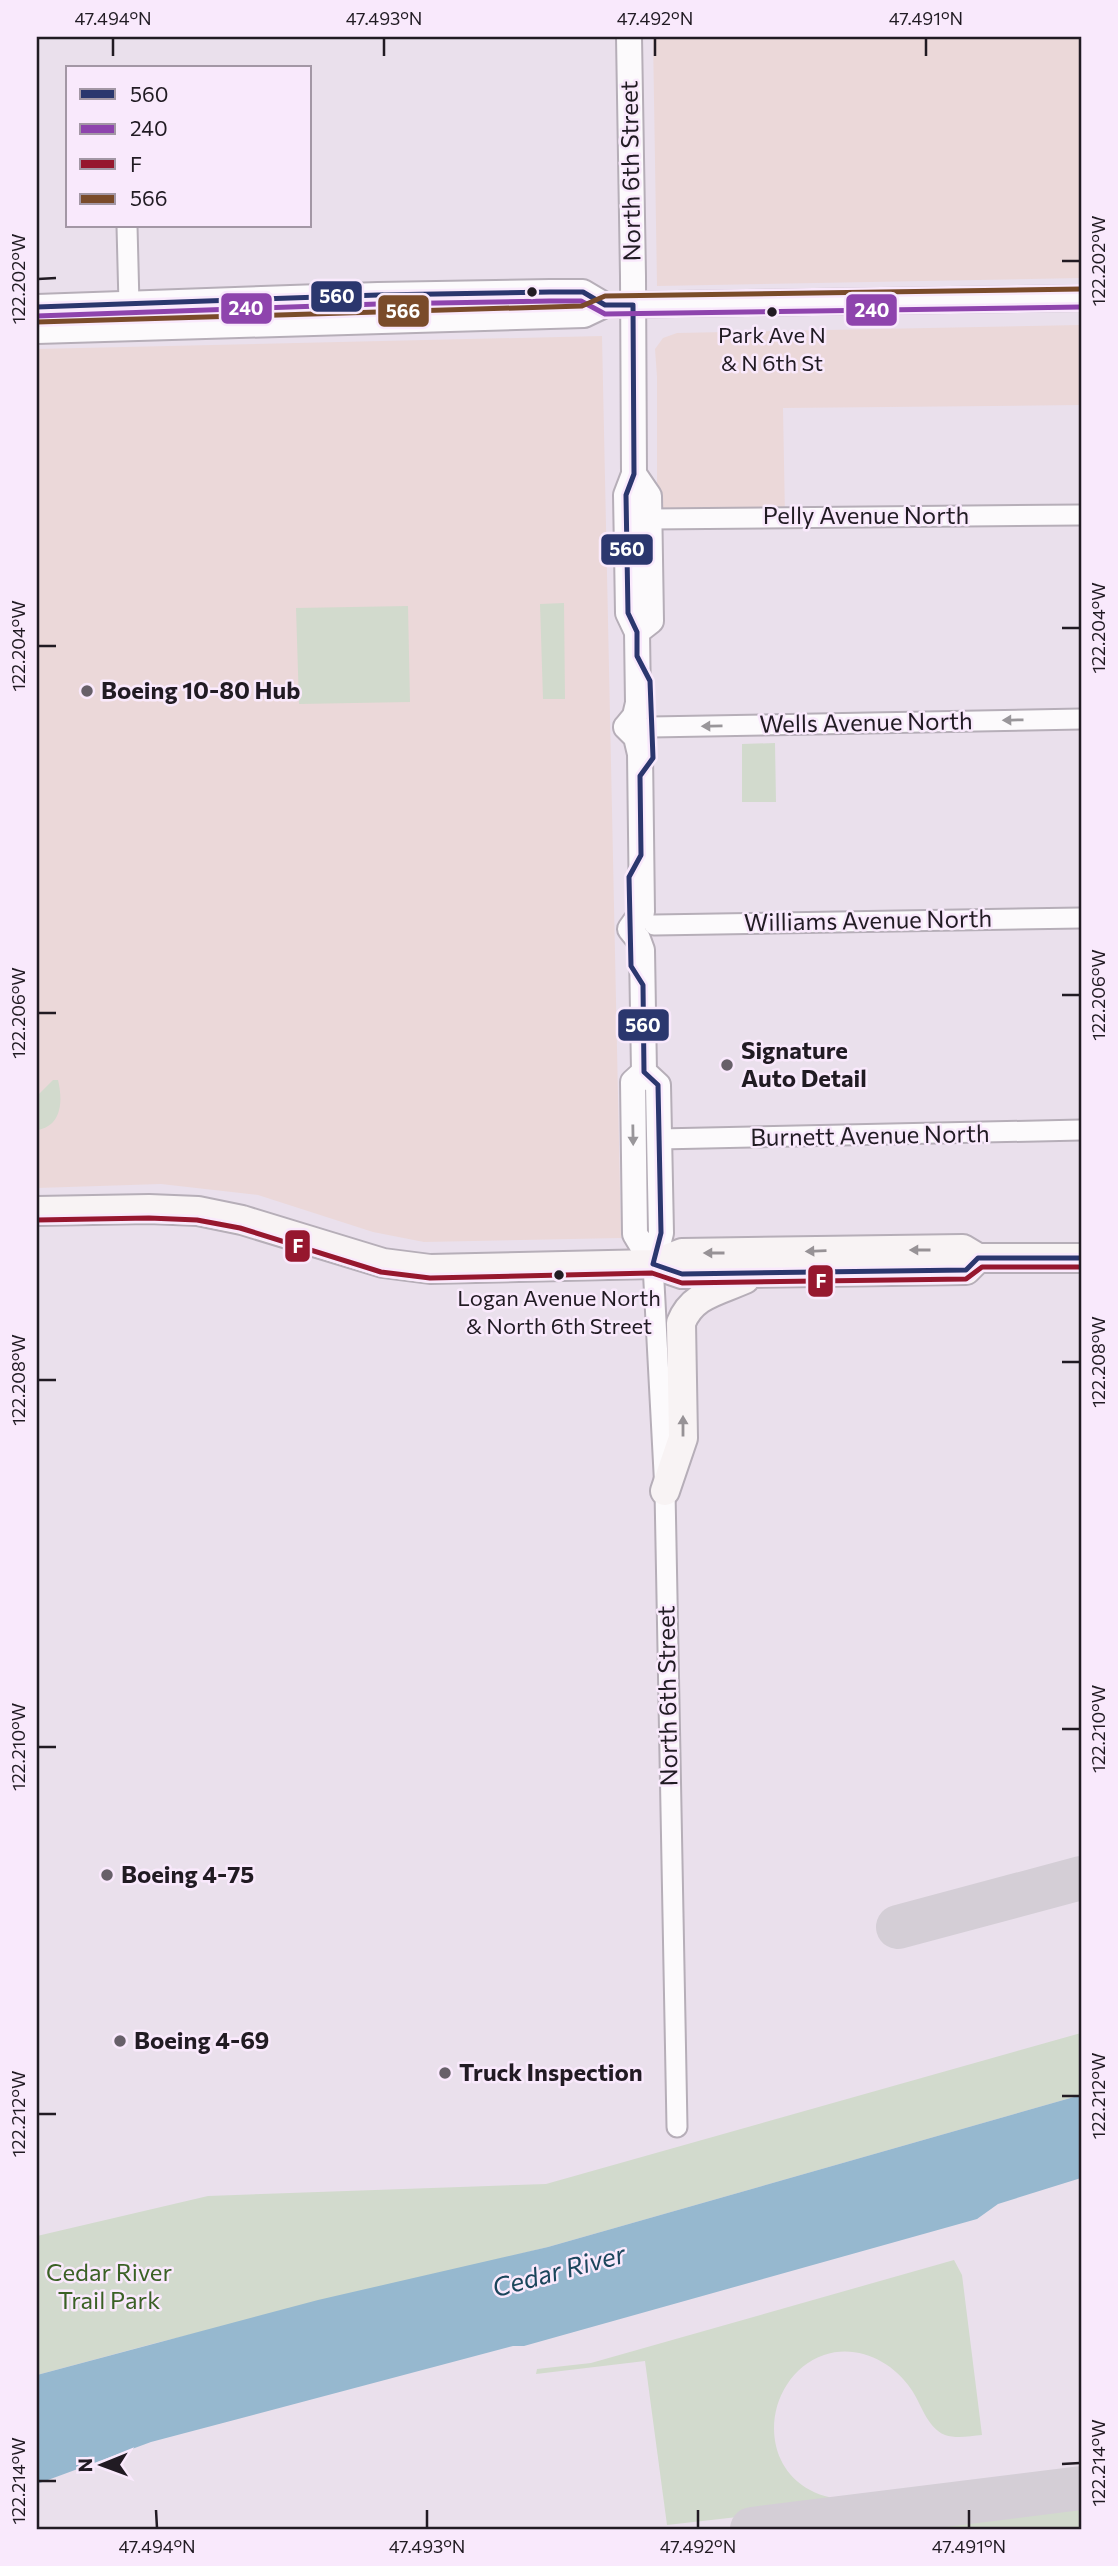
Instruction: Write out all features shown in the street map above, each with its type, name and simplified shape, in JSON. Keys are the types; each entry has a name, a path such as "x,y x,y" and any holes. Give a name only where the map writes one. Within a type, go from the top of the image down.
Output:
{"main road":[{"path":"37,1211 198,1211 242,1220 383,1263 430,1269 653,1264 682,1253 963,1249 978,1258 1081,1258"},
{"path":"653,1264 682,1274 966,1270 978,1258"},
{"path":"665,1491 683,1438 681,1323 685,1312 695,1300 758,1272"}],"street":[{"name":"North 6th Street","path":"629,37 634,474 626,495 628,613 650,681 653,758 640,776 641,855 653,876 656,972 643,985"},
{"path":"127,228 129,304"},
{"path":"37,307 378,295 583,292 605,305"},
{"path":"37,331 584,314 605,305 1081,298"},
{"name":"North 6th Street","path":"634,474 649,496 650,519 651,621 637,644 625,676 626,758 640,776"},
{"name":"Pelly Avenue North","path":"650,519 1081,515"},
{"name":"Wells Avenue North","path":"651,727 1081,719"},
{"name":"North 6th Street","path":"641,855 629,877 631,965 643,985 644,1072 657,1086 661,1233 653,1264 665,1491 677,2127"},
{"name":"Williams Avenue North","path":"654,925 1081,918"},
{"name":"North 6th Street","path":"644,1072 633,1082 635,1234 653,1264"},
{"name":"Burnett Avenue North","path":"659,1139 1081,1130"}],"shaded area":[{"path":"653,37 1081,37 1081,278 657,286"},
{"path":"1081,325 1081,405 783,408 785,516 657,519 655,349 663,338 677,333"},
{"path":"602,336 621,1238 424,1242 373,1232 258,1195 161,1184 37,1188 37,349"}],"green space":[{"path":"564,603 565,699 543,699 540,604"},
{"path":"408,606 410,702 299,704 296,608"},
{"path":"775,743 776,802 742,802 742,744"},
{"path":"53,1080 58,1080 60,1088 59,1111 52,1123 37,1130 37,1096"},
{"name":"Cedar River Trail Park","path":"1081,2033 1081,2095 548,2247 156,2343 37,2375 37,2236 208,2196 546,2184"},
{"path":"954,2260 962,2275 982,2435 954,2437 939,2432 929,2421 915,2395 894,2370 873,2357 861,2354 836,2352 805,2365 790,2380 780,2399 775,2419 775,2439 781,2459 792,2476 810,2490 851,2500 851,2504 667,2525 645,2361 536,2374 537,2369 591,2363"},
{"path":"1081,2499 1081,2529 857,2529 1046,2508"}],"water":[{"name":"Cedar River","path":"1081,2095 1081,2178 998,2204 977,2219 524,2346 513,2346 151,2442 37,2484 37,2375 318,2300 548,2247"}],"taxiway":[{"path":"898,1927 1081,1878"},
{"path":"752,2529 1081,2488"}],"transit line":[{"name":"566","path":"37,322 582,306 605,296 1081,289"},
{"name":"560","path":"37,307 550,292 583,292 605,305 633,305"},
{"name":"240","path":"37,316 550,301 581,301 605,314 1081,307"},
{"name":"560","path":"633,305 634,474 626,495 628,613 637,632 637,656 650,681 653,758 640,776 641,855 629,877 631,966 643,985 644,1072 658,1085 661,1233 653,1264"},
{"name":"F","path":"37,1220 197,1220 240,1228 381,1272 430,1278 652,1273 682,1283 966,1279 982,1267 1081,1267"},
{"name":"560","path":"653,1264 682,1274 966,1270 978,1258 1081,1258"}],"place":[{"name":"Park Ave N & N 6th St","path":"772,312"},
{"name":"Boeing 10-80 Hub","path":"87,691"},
{"name":"Signature Auto Detail","path":"727,1065"},
{"name":"Logan Avenue North & North 6th Street","path":"559,1275"},
{"name":"Boeing 4-75","path":"107,1875"},
{"name":"Boeing 4-69","path":"120,2041"},
{"name":"Truck Inspection","path":"445,2073"}]}
